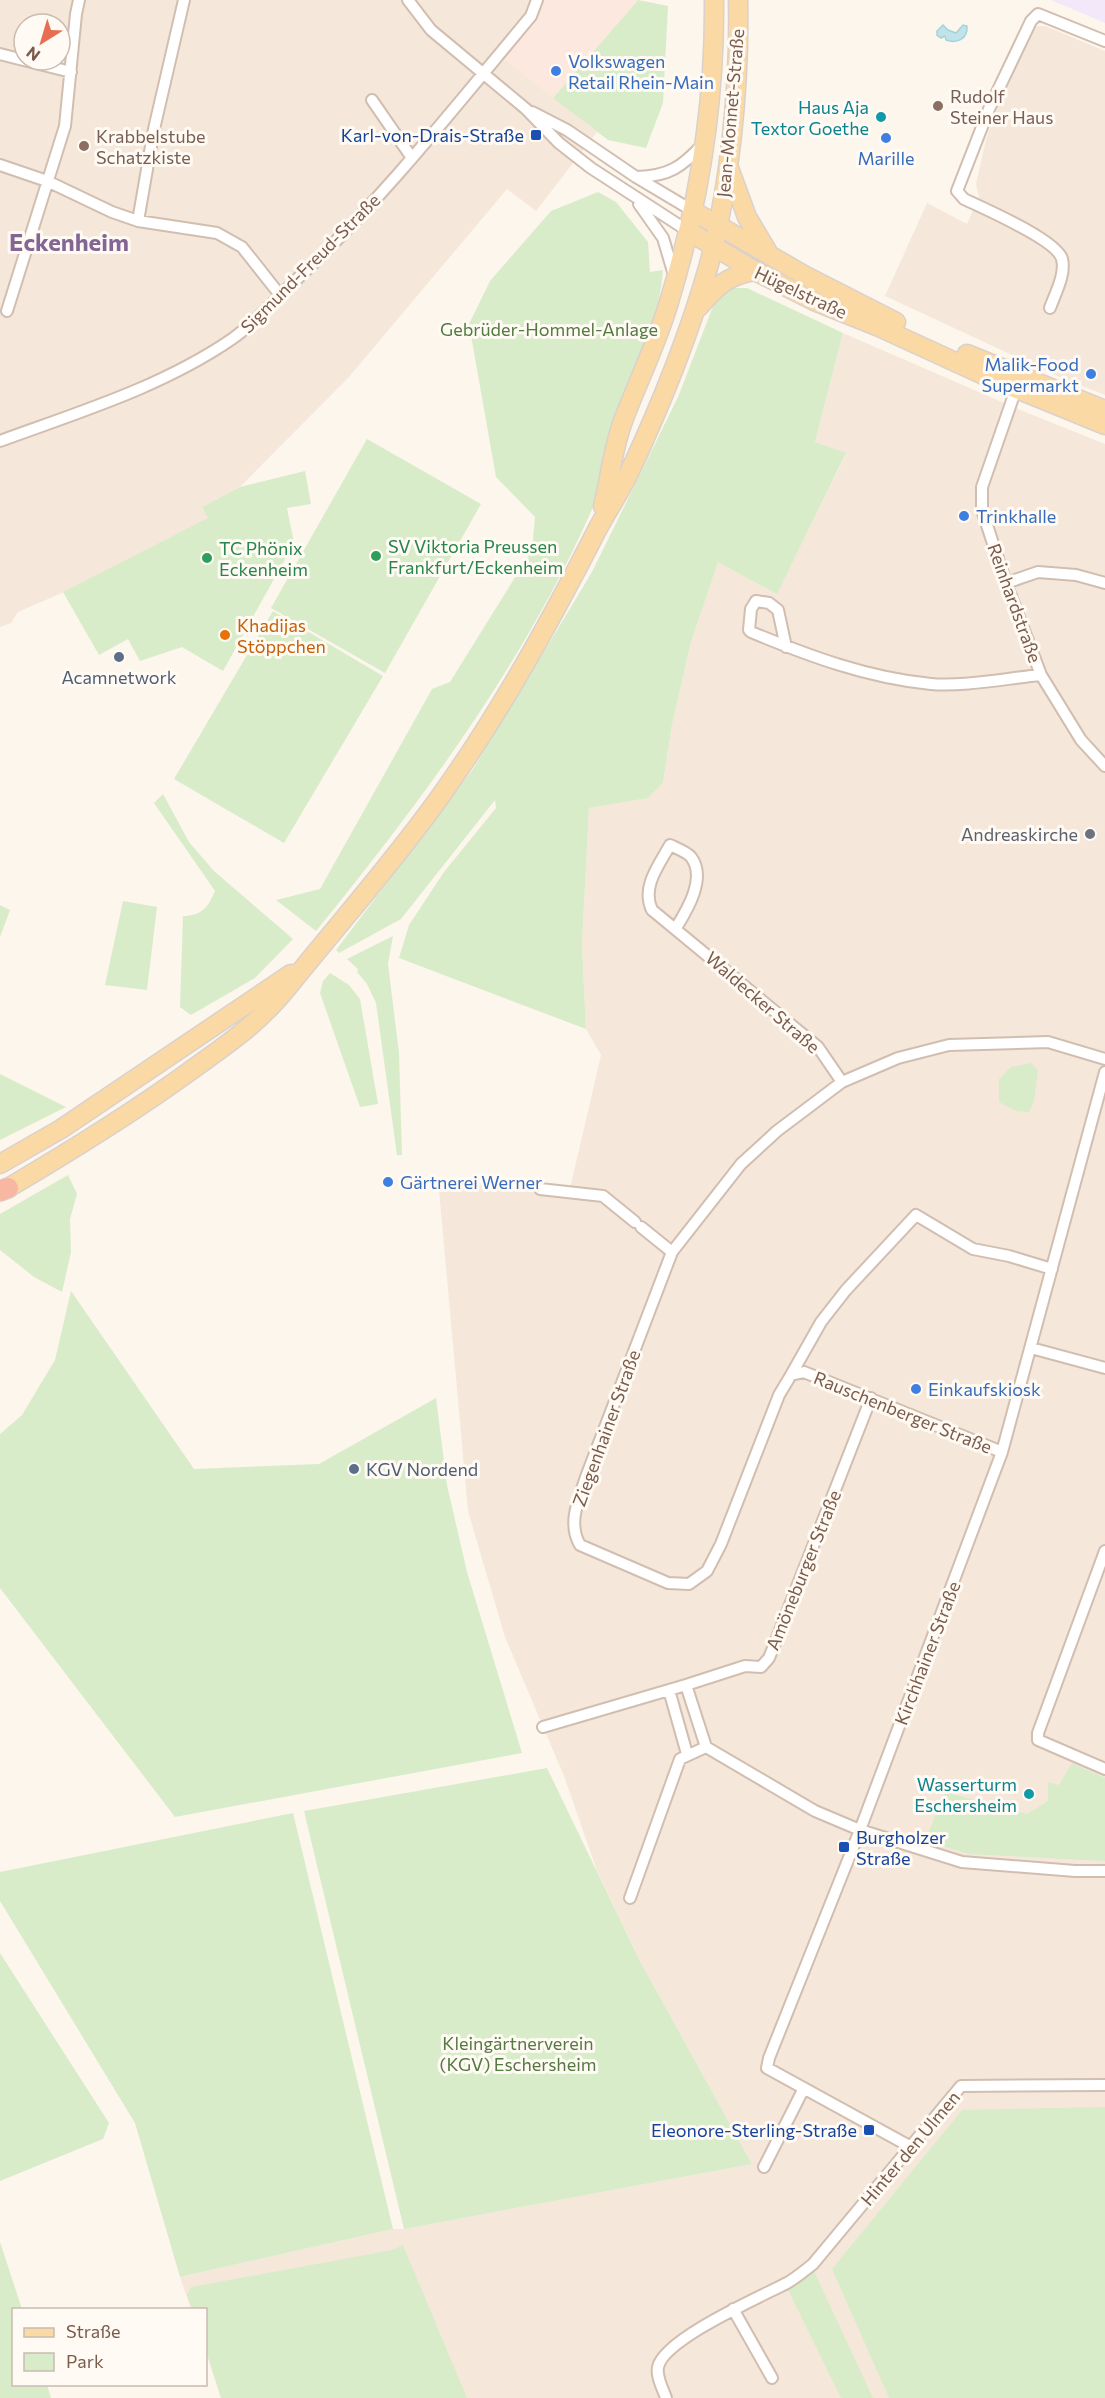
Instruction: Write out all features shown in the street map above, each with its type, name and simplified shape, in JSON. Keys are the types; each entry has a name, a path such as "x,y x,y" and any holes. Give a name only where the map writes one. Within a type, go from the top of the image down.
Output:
{"main road":[{"name":"Jean-Monnet-Straße","path":"598,528 622,423 663,321 693,211 705,142 712,80 714,0"},
{"name":"Jean-Monnet-Straße","path":"598,528 627,476 668,381 693,314 713,246 727,162 736,85 738,0"},
{"path":"727,162 747,217 770,255"},
{"name":"Hügelstraße","path":"693,211 839,293 939,342 1105,410"},
{"name":"Hügelstraße","path":"688,231 756,271 814,301 1105,425"},
{"path":"693,314 723,281 756,271"},
{"path":"1016,389 1028,387 1057,390"},
{"path":"4,1190 73,1150 141,1106 220,1050 271,1006 357,906 470,753 538,643 598,528"},
{"path":"0,1164 61,1129 199,1034 305,965"}],"street":[{"path":"72,60 79,0"},
{"path":"138,221 154,129 184,0"},
{"name":"Hügelstraße","path":"408,0 431,30 526,109 559,143 591,168 688,231"},
{"path":"482,74 531,16 537,0"},
{"path":"1050,309 1062,275 1063,261 1060,254 1049,242 964,199 957,191 989,109 1025,31 1038,14 1105,41"},
{"path":"7,311 65,126 71,72"},
{"name":"Sigmund-Freud-Straße","path":"0,441 94,407 175,372 231,339 258,319 325,253 412,158 482,74"},
{"path":"372,100 412,158"},
{"name":"Hügelstraße","path":"526,109 567,130 636,177 693,211"},
{"path":"636,177 659,175 678,168 705,142"},
{"path":"0,165 46,181 112,212 138,221 203,230 224,236 242,247 252,257 280,295"},
{"path":"634,197 663,238 675,281"},
{"name":"Reinhardstraße","path":"1016,389 981,492 982,510 1006,583 1041,675 1081,740 1105,766"},
{"path":"1006,583 1038,573 1076,575 1105,583"},
{"path":"786,647 778,610 769,603 756,601 751,609 748,630 786,647 848,669 933,685 1041,675"},
{"name":"Waldecker Straße","path":"676,928 691,903 697,873 690,856 670,845 651,878 648,902 652,910 818,1047 842,1082"},
{"name":"Ziegenhainer Straße","path":"1052,1269 1009,1256 973,1249 916,1215 846,1290 821,1322 779,1395 721,1544 707,1571 689,1584 668,1583 580,1545 573,1534 575,1510 672,1252 741,1164 777,1131 842,1082 898,1058 949,1045 1048,1042 1105,1059"},
{"name":"Kirchhainer Straße","path":"911,2147 767,2068 860,1830 1002,1452 1105,1072"},
{"path":"540,1189 603,1196 672,1252"},
{"path":"1031,1348 1105,1368"},
{"name":"Rauschenberger Straße","path":"791,1376 804,1372 1002,1452"},
{"name":"Amöneburger Straße","path":"686,1685 745,1666 761,1667 769,1658 871,1398"},
{"path":"1105,1551 1038,1733 1038,1740 1105,1769"},
{"path":"543,1727 686,1685 706,1747 815,1811 860,1830 962,1862 1076,1871 1105,1871"},
{"path":"669,1690 687,1754"},
{"path":"630,1898 680,1759 706,1747"},
{"name":"Hinter den Ulmen","path":"732,2309 789,2282 813,2264 961,2086 1105,2085"},
{"path":"764,2167 804,2088"},
{"path":"666,2398 657,2370 660,2360 668,2350 732,2309 772,2378"}],"shaded area":[{"path":"0,0 542,0 501,56 597,132 536,211 507,189 349,377 240,487 202,507 209,518 64,592 18,612 11,623 0,627"},
{"path":"542,0 638,0 553,98 501,56"},
{"path":"1051,0 1105,0 1105,23"},
{"path":"1037,26 1045,26 1105,51 1105,395 1055,375 885,296 927,203 967,224 979,197 976,184 986,139 998,106 1033,30"},
{"path":"843,333 1105,444 1105,2398 221,2398 207,2355 207,2308 191,2308 180,2277 393,2229 404,2229 752,2164 640,1961 597,1871 564,1776 505,1637 468,1511 438,1179 568,1197 601,1055 586,1029 582,944 589,808 648,798 663,783 672,725 691,642 718,561 777,593 846,454 815,442"}],"green space":[{"path":"638,0 668,6 663,103 646,148 608,140 553,98"},
{"name":"Gebrüder-Hommel-Anlage","path":"598,192 616,202 648,242 650,272 663,270 652,323 620,408 595,502 562,572 500,680 430,784 316,931 276,900 320,889 432,689 450,682 532,550 535,517 496,477 469,324 490,281 551,211"},
{"path":"730,285 736,288 747,288 843,333 815,442 846,453 777,594 718,562 691,642 672,725 663,783 648,798 589,808 582,944 586,1029 399,958 409,925 444,872 496,808 495,800 401,919 339,953 336,950 473,769 592,572 678,397 712,309"},
{"name":"SV Viktoria Preussen Frankfurt/Eckenheim","path":"367,439 481,504 385,673 271,608"},
{"name":"TC Phönix Eckenheim","path":"305,471 311,504 287,508 294,543 223,671 182,647 140,661 128,639 99,655 63,592 208,518 202,507 240,487"},
{"path":"273,611 383,676 284,843 174,779"},
{"path":"163,794 189,842 214,871 293,939 255,978 191,1015 180,1007 183,916 190,916 204,909 215,891 154,803"},
{"path":"123,901 157,907 147,990 105,985"},
{"path":"0,905 10,910 0,937"},
{"path":"393,936 388,964 399,1053 402,1155 397,1155 376,1003 367,984 357,972 358,969 347,959"},
{"path":"330,973 349,985 360,999 378,1104 360,1107 320,993 323,981"},
{"path":"1031,1063 1038,1070 1034,1102 1029,1112 1016,1111 999,1102 999,1079 1011,1067"},
{"path":"0,1074 66,1107 0,1140"},
{"path":"68,1175 77,1194 70,1219 71,1252 62,1292 34,1277 0,1250 0,1214"},
{"path":"71,1291 194,1469 319,1464 436,1398 447,1485 467,1572 522,1753 175,1817 0,1588 0,1434 22,1415 55,1360"},
{"path":"1072,1763 1105,1778 1105,1861 969,1854 925,1841 945,1792 1027,1814 1048,1801 1048,1782 1059,1785"},
{"name":"Kleingärtnerverein (KGV) Eschersheim","path":"547,1768 640,1961 752,2164 404,2229 304,1811"},
{"path":"293,1813 393,2229 180,2277 135,2123 0,1901 0,1872"},
{"path":"0,1953 109,2123 103,2139 0,2181"},
{"path":"1105,2107 1105,2398 889,2398 832,2269 962,2110"},
{"path":"0,2242 22,2308 12,2308 12,2386 47,2386 51,2398 0,2398"},
{"path":"403,2245 467,2398 221,2398 207,2354 207,2308 192,2308 187,2295 191,2287 392,2250"},
{"path":"814,2271 873,2398 841,2398 788,2290"}],"water":[{"path":"943,25 956,33 963,25 967,26 966,34 961,39 946,40 945,36 941,38 937,35 937,31"}],"place":[{"name":"Volkswagen Retail Rhein-Main","path":"556,71"},
{"name":"Rudolf Steiner Haus","path":"938,106"},
{"name":"Haus Aja Textor Goethe","path":"881,117"},
{"name":"Karl-von-Drais-Straße","path":"536,135"},
{"name":"Marille","path":"886,138"},
{"name":"Krabbelstube Schatzkiste","path":"84,146"},
{"name":"Malik-Food Supermarkt","path":"1091,374"},
{"name":"Trinkhalle","path":"964,516"},
{"name":"SV Viktoria Preussen Frankfurt/Eckenheim","path":"376,556"},
{"name":"TC Phönix Eckenheim","path":"207,558"},
{"name":"Khadijas Stöppchen","path":"225,635"},
{"name":"Acamnetwork","path":"119,657"},
{"name":"Andreaskirche","path":"1090,834"},
{"name":"Gärtnerei Werner","path":"388,1182"},
{"name":"Einkaufskiosk","path":"916,1389"},
{"name":"KGV Nordend","path":"354,1469"},
{"name":"Wasserturm Eschersheim","path":"1029,1794"},
{"name":"Burgholzer Straße","path":"844,1847"},
{"name":"Eleonore-Sterling-Straße","path":"869,2130"}],"district":[{"name":"Eckenheim","path":"69,241"}]}
